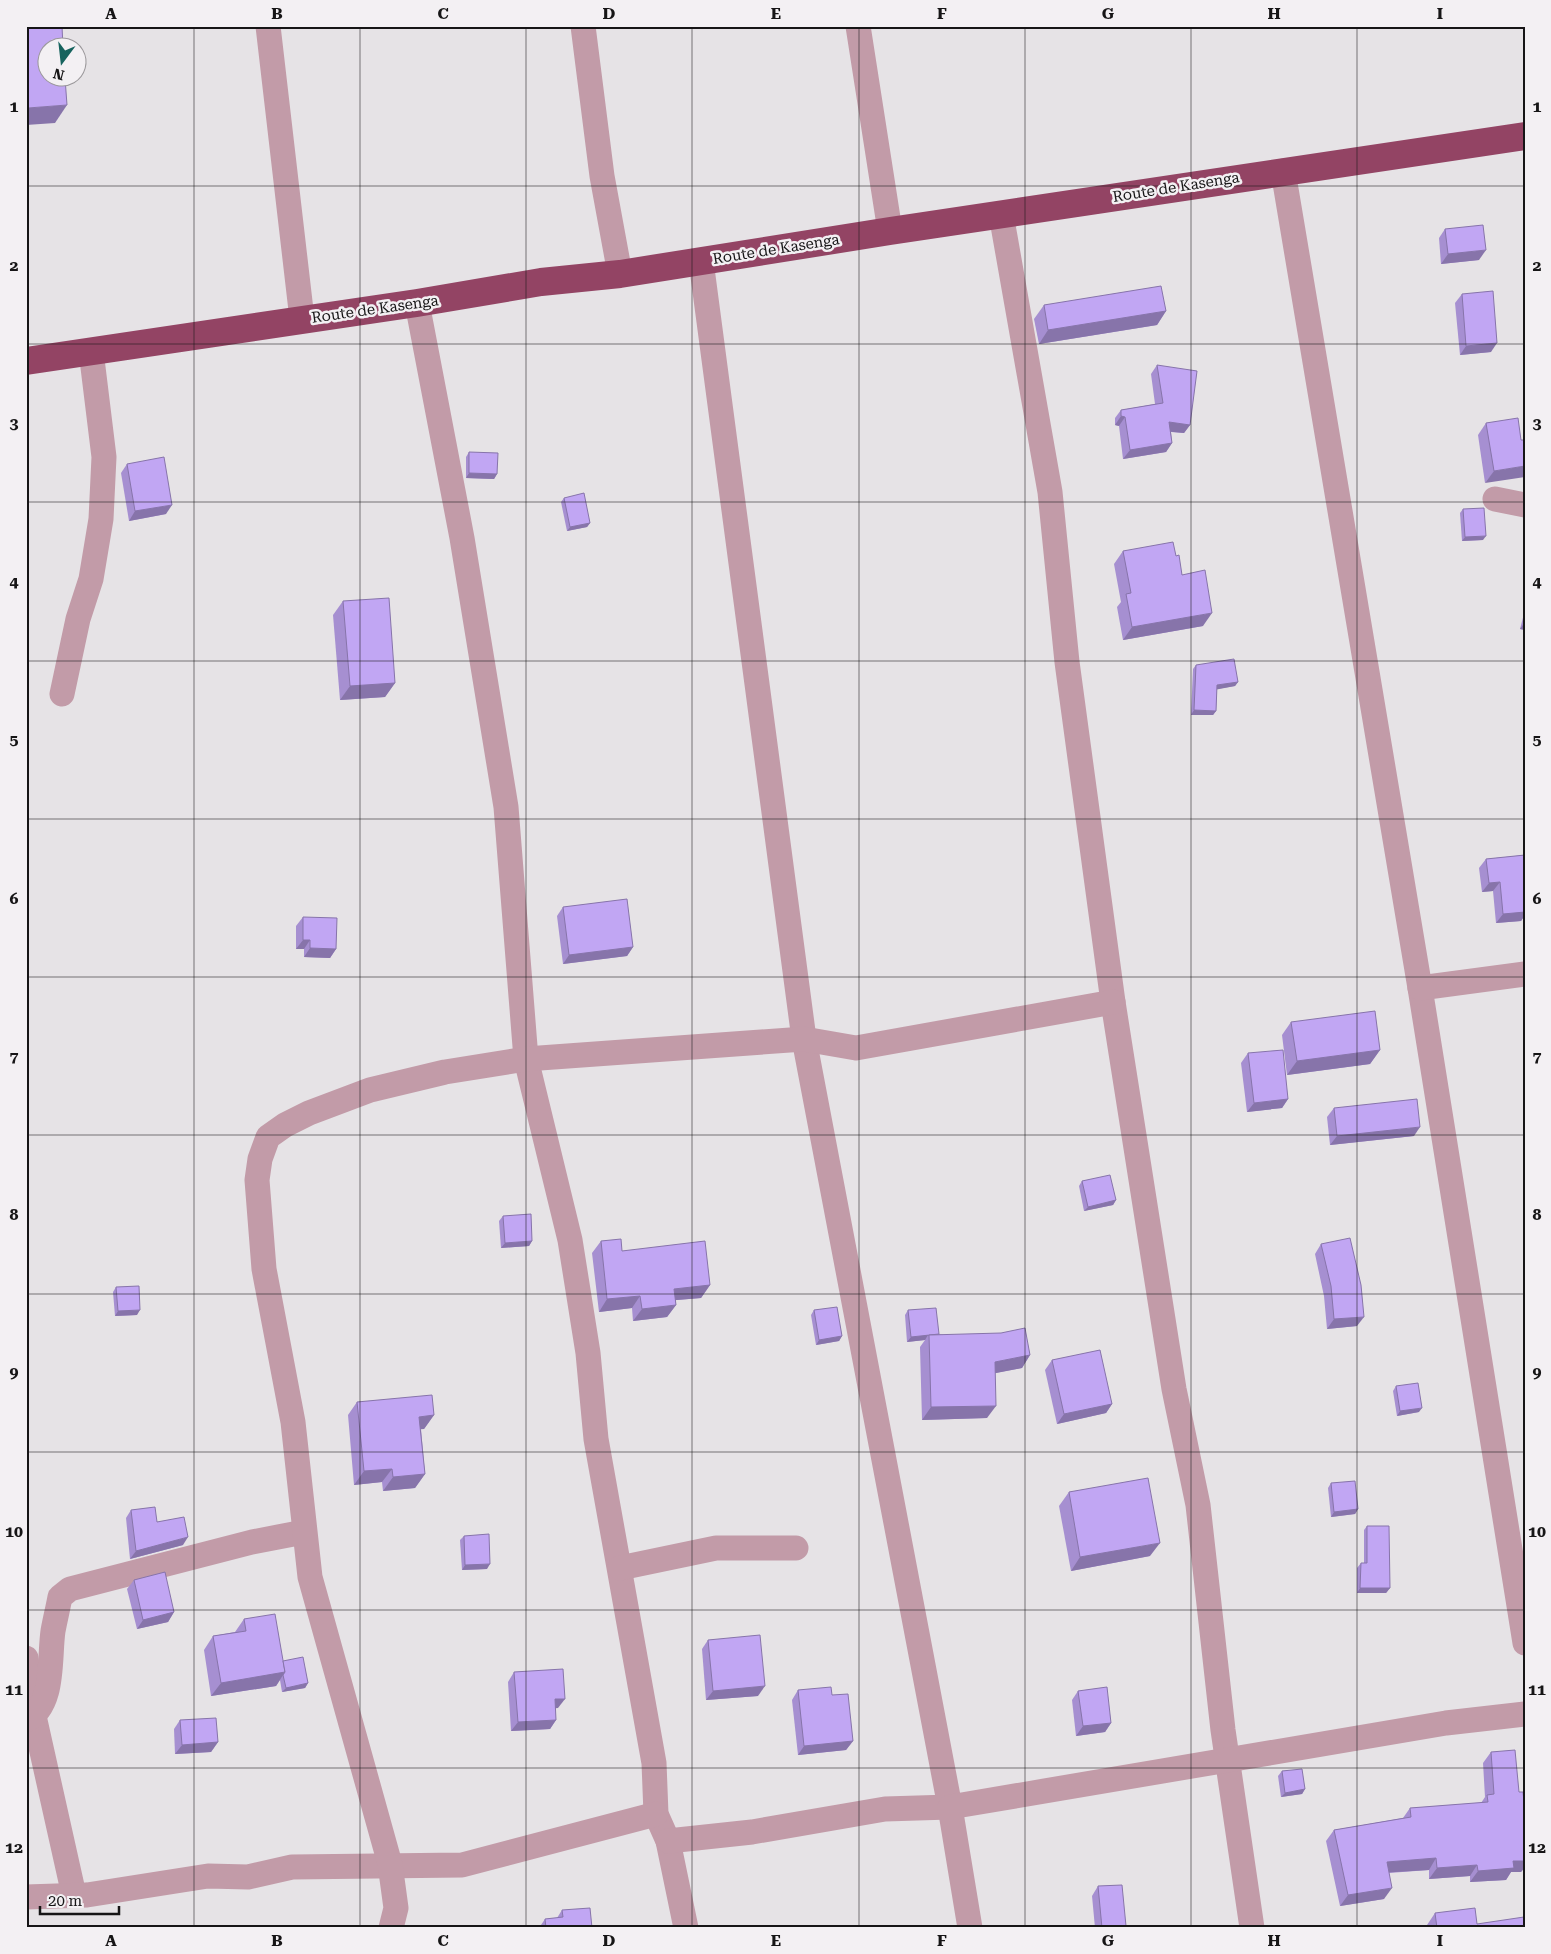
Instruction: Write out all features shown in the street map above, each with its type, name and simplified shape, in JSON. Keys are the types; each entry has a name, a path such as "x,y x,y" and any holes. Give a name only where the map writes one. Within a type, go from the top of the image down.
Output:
{"highway":[{"name":"Route de Kasenga","path":"26,361 417,303 542,282 620,274 890,230 1525,136"}],"street":[{"path":"268,26 302,319"},
{"path":"583,26 602,176 620,274"},
{"path":"858,26 890,230"},
{"path":"1283,171 1522,1604 1525,1643"},
{"path":"1001,214 1050,492 1067,662 1113,1002 1174,1389 1198,1505 1228,1760 1252,1928"},
{"path":"701,261 804,1039 950,1806 970,1928"},
{"path":"417,303 462,538 506,806 526,1059 570,1240 588,1353 596,1439 654,1763 656,1814 668,1842 686,1928"},
{"path":"62,694 78,619 91,578 101,520 104,457 91,351"},
{"path":"1495,499 1525,505"},
{"path":"1420,988 1525,974"},
{"path":"392,1928 396,1908 390,1864 310,1577 293,1422 264,1269 257,1180 260,1159 268,1137 285,1125 309,1113 370,1090 446,1072 526,1059 804,1039 856,1048 1113,1002"},
{"path":"30,1718 49,1685 53,1633 60,1597 64,1593 70,1589 252,1542 304,1532"},
{"path":"620,1568 716,1548 796,1548"},
{"path":"26,1658 30,1718 74,1895"},
{"path":"668,1842 752,1832 885,1808 950,1806 1446,1723 1525,1714"},
{"path":"26,1897 74,1895 208,1876 248,1877 292,1867 390,1864 462,1865 656,1814"}],"building":[{"path":"26,26 62,26 63,38 38,38 38,88 66,88 67,105 26,107"},
{"path":"1483,225 1486,250 1448,254 1445,229"},
{"path":"1161,286 1166,311 1048,330 1044,305"},
{"path":"1493,291 1497,343 1466,346 1462,294"},
{"path":"1157,365 1197,371 1190,425 1169,422 1172,443 1130,450 1125,417 1121,416 1121,410 1163,403"},
{"path":"1518,418 1521,440 1525,440 1525,466 1494,471 1486,423"},
{"path":"469,452 498,453 497,474 469,473"},
{"path":"164,457 172,505 135,511 127,464"},
{"path":"584,493 590,523 570,527 564,498"},
{"path":"1484,508 1486,536 1465,537 1463,509"},
{"path":"1173,542 1176,556 1179,555 1182,575 1205,570 1212,613 1132,627 1126,594 1131,593 1123,551"},
{"path":"389,598 395,683 350,686 343,601"},
{"path":"1234,659 1238,682 1217,685 1216,711 1194,710 1196,665"},
{"path":"1525,855 1525,912 1503,914 1500,882 1489,883 1486,859"},
{"path":"627,899 633,947 569,955 563,907"},
{"path":"303,917 337,918 336,949 310,948 310,940 303,940"},
{"path":"1375,1011 1380,1050 1297,1061 1291,1022"},
{"path":"1283,1050 1288,1099 1254,1103 1248,1053"},
{"path":"1417,1099 1420,1127 1337,1136 1334,1108"},
{"path":"1110,1175 1116,1200 1088,1207 1082,1181"},
{"path":"531,1214 532,1241 505,1243 503,1216"},
{"path":"1350,1238 1361,1285 1364,1317 1334,1319 1331,1286 1321,1244"},
{"path":"621,1239 622,1251 705,1241 710,1285 674,1289 676,1305 642,1309 640,1296 607,1299 601,1241"},
{"path":"139,1286 140,1310 118,1311 116,1287"},
{"path":"837,1307 842,1336 819,1340 814,1310"},
{"path":"936,1308 939,1334 911,1337 908,1310"},
{"path":"1025,1328 1030,1355 995,1362 996,1406 931,1407 929,1335 1001,1333"},
{"path":"1100,1350 1112,1404 1064,1414 1052,1360"},
{"path":"1418,1383 1422,1408 1400,1411 1396,1386"},
{"path":"432,1395 434,1415 419,1417 425,1474 393,1477 392,1469 364,1471 357,1402"},
{"path":"1148,1478 1160,1543 1080,1557 1069,1492"},
{"path":"1355,1481 1358,1509 1334,1512 1331,1483"},
{"path":"155,1507 157,1522 184,1517 188,1537 136,1551 131,1510"},
{"path":"1367,1526 1389,1526 1390,1588 1360,1588 1361,1563 1367,1563"},
{"path":"489,1534 490,1564 465,1565 464,1536"},
{"path":"165,1572 174,1612 143,1620 134,1580"},
{"path":"275,1614 285,1672 221,1683 213,1636 246,1631 244,1619"},
{"path":"760,1635 765,1686 713,1691 708,1640"},
{"path":"303,1657 308,1683 286,1688 283,1675 285,1672 283,1661"},
{"path":"563,1669 565,1699 555,1699 556,1720 518,1722 514,1672"},
{"path":"831,1687 832,1695 848,1694 853,1741 804,1746 798,1690"},
{"path":"1107,1687 1111,1723 1083,1726 1078,1691"},
{"path":"216,1718 218,1742 182,1745 180,1720"},
{"path":"1515,1750 1519,1792 1523,1792 1525,1811 1525,1861 1513,1861 1514,1868 1478,1871 1477,1865 1437,1868 1436,1858 1387,1862 1392,1888 1348,1895 1334,1830 1411,1817 1410,1808 1488,1802 1487,1795 1494,1794 1491,1752"},
{"path":"1302,1769 1305,1789 1285,1793 1282,1771"},
{"path":"1122,1885 1126,1926 1102,1928 1098,1886"},
{"path":"590,1908 592,1928 546,1928 545,1919 563,1917 562,1910"},
{"path":"1475,1908 1477,1924 1524,1917 1525,1928 1437,1928 1435,1913"}]}
